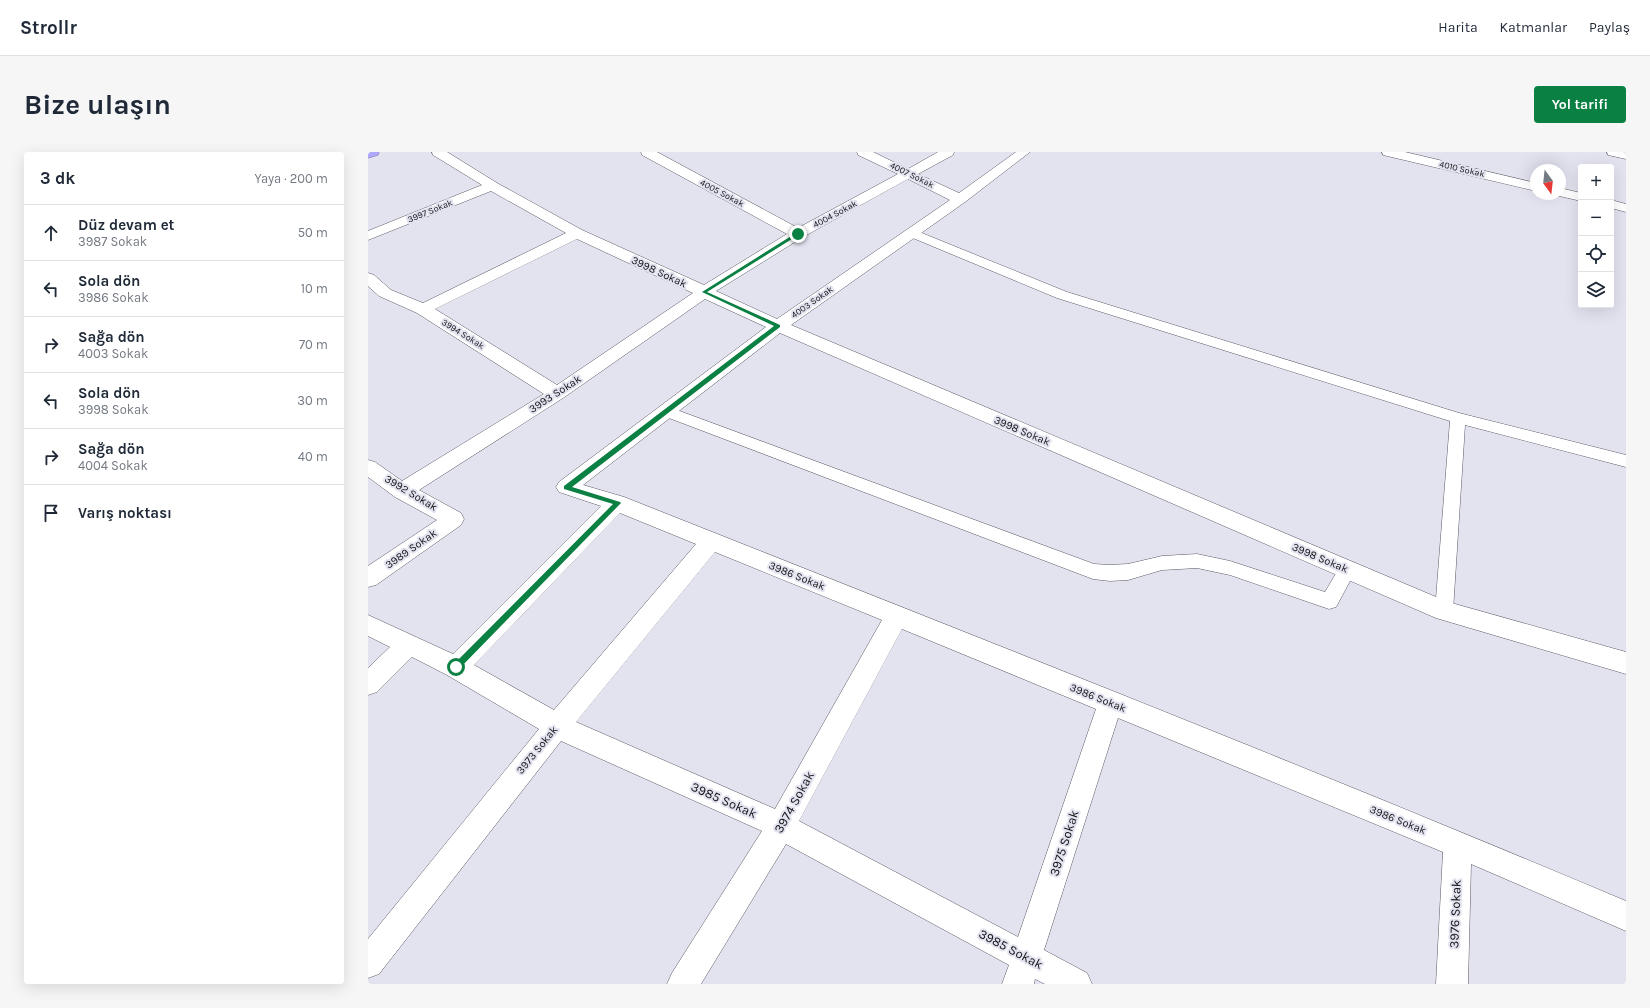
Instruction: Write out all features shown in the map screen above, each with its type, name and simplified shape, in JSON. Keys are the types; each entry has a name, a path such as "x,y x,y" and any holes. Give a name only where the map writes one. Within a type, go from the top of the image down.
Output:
{"highway":[{"path":"368,154 373,152"}],"street":[{"name":"3998 Sokak","path":"438,152 492,186 577,234 778,326 1444,611 1626,663"},
{"name":"4005 Sokak","path":"647,152 798,234"},
{"name":"4007 Sokak","path":"863,152 960,199"},
{"name":"4004 Sokak","path":"704,292 798,234 948,152"},
{"name":"4003 Sokak","path":"566,487 778,326 912,233 1024,152"},
{"name":"4010 Sokak","path":"1388,152 1530,186"},
{"path":"1613,152 1626,155"},
{"name":"3997 Sokak","path":"368,236 492,186"},
{"path":"1566,193 1578,196"},
{"path":"1614,205 1626,208"},
{"path":"423,309 577,234"},
{"name":"3994 Sokak","path":"368,278 380,296 423,309 557,394"},
{"name":"3993 Sokak","path":"402,491 557,394 704,292"},
{"name":"3992 Sokak","path":"368,467 402,491 454,519"},
{"name":"3986 Sokak","path":"566,487 618,503 1457,844 1626,916"},
{"path":"456,667 618,503"},
{"name":"3989 Sokak","path":"368,578 454,519"},
{"name":"3973 Sokak","path":"368,963 556,726 711,542"},
{"name":"3974 Sokak","path":"683,984 781,826 897,616"},
{"name":"3985 Sokak","path":"368,625 456,667 556,726 781,826 1076,984"},
{"path":"368,684 408,645"},
{"name":"3975 Sokak","path":"1018,984 1110,703"},
{"name":"3976 Sokak","path":"1452,984 1457,844"}],"lane":[{"path":"912,233 1062,295 1458,418 1626,461"},
{"path":"666,411 1093,571 1110,573 1128,572 1162,563 1197,561 1230,568 1329,601 1347,570"},
{"path":"1444,611 1458,418"}],"route":[{"path":"456,667 618,503 566,487 778,326 704,292 798,234"}]}
